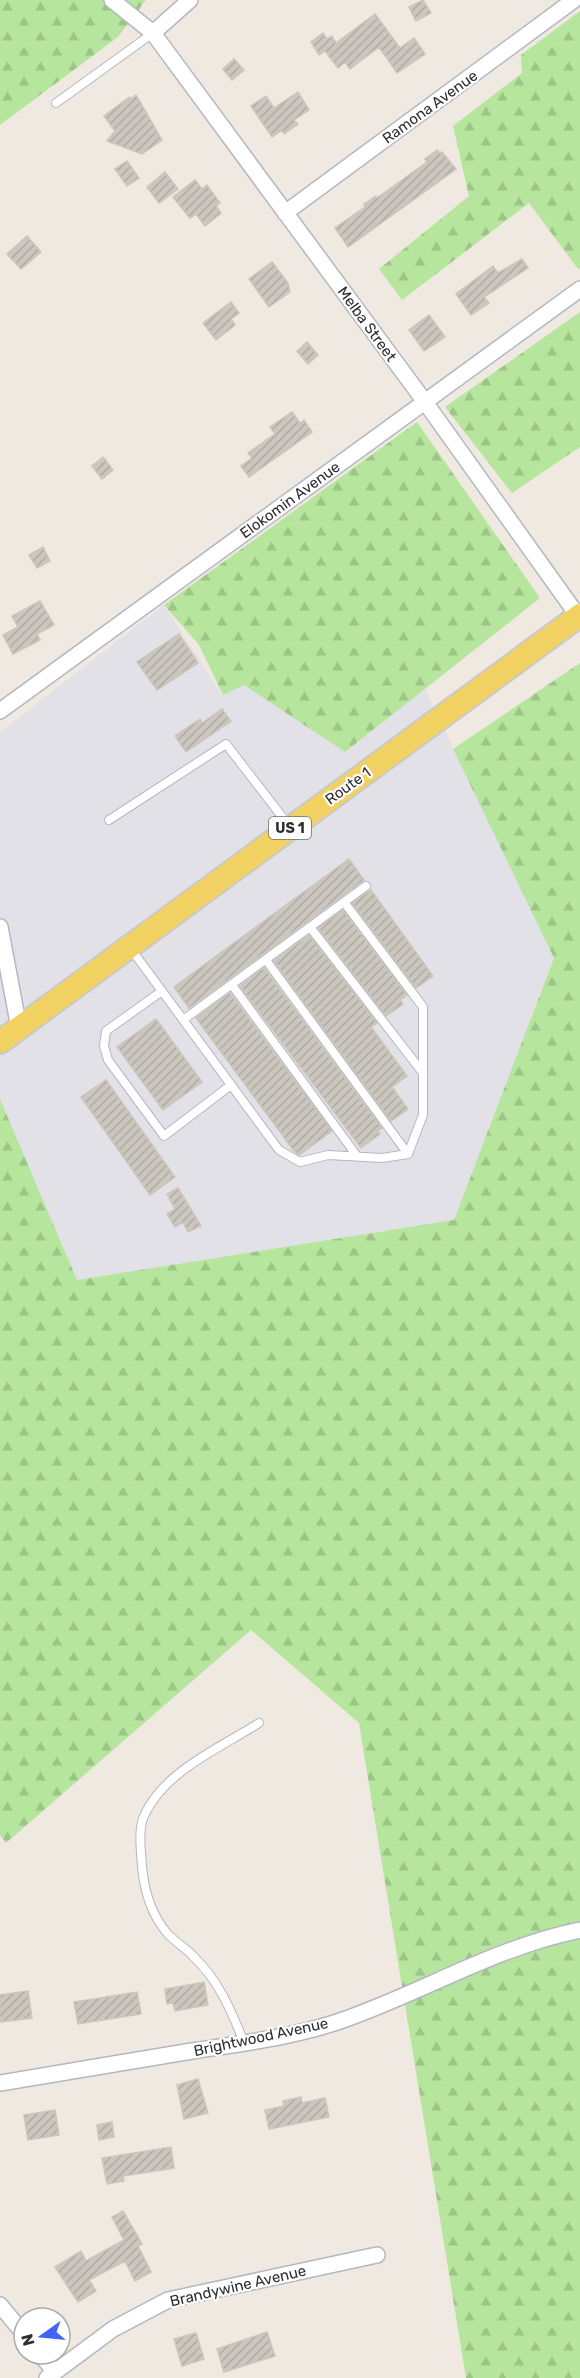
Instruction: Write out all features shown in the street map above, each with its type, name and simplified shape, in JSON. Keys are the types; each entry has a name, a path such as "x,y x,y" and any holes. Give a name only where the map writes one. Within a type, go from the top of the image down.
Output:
{"main road":[{"name":"Route 1","path":"0,1042 579,615"}],"street":[{"name":"Melba Street","path":"112,0 153,33 579,615"},
{"path":"153,33 190,0"},
{"name":"Ramona Avenue","path":"285,213 574,0"},
{"name":"Elokomin Avenue","path":"0,711 580,289"},
{"path":"0,927 19,1028"},
{"name":"Brightwood Avenue","path":"0,2083 244,2043 343,2020 505,1951 546,1937 580,1930"},
{"name":"Brandywine Avenue","path":"51,2375 113,2329 168,2300 377,2255"},
{"path":"0,2306 12,2320"}],"lane":[{"path":"56,103 153,33"},
{"path":"109,820 226,744 291,828"},
{"path":"183,1020 366,886"},
{"path":"344,902 423,1007 423,1115 408,1154"},
{"path":"310,927 423,1072"},
{"path":"129,947 279,1150 300,1162 328,1155 381,1158 408,1154"},
{"path":"266,960 408,1154"},
{"path":"232,985 357,1156"},
{"path":"162,991 106,1030 104,1046 108,1060 164,1136 231,1085"},
{"path":"244,2043 232,2011 218,1987 201,1964 177,1943 157,1918 144,1880 140,1849 143,1818 155,1798 170,1781 259,1723"}],"shaded area":[{"path":"164,605 222,695 244,685 345,751 425,689 554,958 454,1220 76,1280 0,1099 0,732"}],"green space":[{"path":"0,0 146,0 118,37 0,125"},
{"path":"580,11 580,268 578,269 529,203 402,300 379,269 469,196 453,126 522,73 521,55"},
{"path":"580,312 580,447 512,493 445,407"},
{"path":"417,422 540,598 345,752 244,685 223,695 199,645 164,605"},
{"path":"580,663 580,2378 466,2378 359,1723 251,1630 6,1843 0,1835 0,1099 77,1280 454,1220 554,958 453,749"}],"building":[{"path":"423,0 431,13 416,21 409,7"},
{"path":"375,14 400,48 414,38 425,54 397,73 379,47 350,69 345,62 338,68 325,51 319,55 311,42 323,33 327,39 332,36 336,43"},
{"path":"234,59 244,70 232,80 223,69"},
{"path":"298,92 309,110 294,120 298,124 284,134 282,130 272,137 251,106 266,96 274,108"},
{"path":"136,95 162,140 142,154 107,141 115,131 104,116"},
{"path":"437,150 442,152 456,169 348,247 335,228 365,207 364,204 376,196 377,198 427,162 425,159"},
{"path":"127,161 139,178 127,186 115,169"},
{"path":"165,172 178,189 159,203 147,187"},
{"path":"195,180 202,189 207,185 220,203 216,206 221,213 205,226 196,214 190,218 173,197"},
{"path":"27,236 41,252 21,269 7,254"},
{"path":"522,259 528,268 484,297 489,303 471,315 456,294 493,266 498,273"},
{"path":"272,262 288,283 290,292 269,307 249,279"},
{"path":"231,302 239,313 231,319 235,325 216,340 203,323"},
{"path":"429,315 445,337 424,351 409,330"},
{"path":"307,342 318,355 308,364 297,351"},
{"path":"292,412 300,423 304,420 312,432 249,477 241,466 252,458 248,453 275,434 270,427"},
{"path":"103,457 113,470 102,479 92,466"},
{"path":"43,547 50,561 37,568 29,555"},
{"path":"40,601 54,625 37,634 40,640 13,654 3,635 18,627 12,616"},
{"path":"179,634 198,663 157,690 137,662"},
{"path":"222,709 231,721 186,752 175,736 200,719 202,723"},
{"path":"349,859 364,880 189,1008 174,987"},
{"path":"371,890 433,976 416,988 352,903"},
{"path":"343,910 407,995 400,1000 403,1004 386,1016 318,928"},
{"path":"309,935 377,1023 371,1027 407,1076 392,1087 408,1109 391,1121 274,961"},
{"path":"264,968 382,1128 377,1131 380,1134 361,1148 240,986"},
{"path":"230,993 332,1131 299,1155 196,1018"},
{"path":"156,1019 202,1082 163,1110 117,1047"},
{"path":"106,1080 175,1177 150,1195 81,1097"},
{"path":"178,1188 201,1226 188,1232 183,1222 175,1227 167,1214 175,1209 167,1194"},
{"path":"204,1982 208,2005 175,2011 173,2003 167,2004 165,1989"},
{"path":"28,1991 32,2018 0,2022 0,1995"},
{"path":"137,1992 141,2014 78,2024 74,2002"},
{"path":"198,2079 208,2113 184,2119 177,2085"},
{"path":"301,2097 302,2103 325,2098 329,2117 269,2129 265,2110 284,2106 283,2101"},
{"path":"55,2110 59,2135 28,2140 24,2115"},
{"path":"112,2122 114,2137 99,2140 97,2125"},
{"path":"171,2147 174,2168 123,2176 124,2181 107,2184 102,2158"},
{"path":"123,2211 142,2244 138,2246 151,2272 135,2281 125,2261 89,2280 96,2291 78,2302 55,2267 81,2251 86,2261 124,2240 112,2217"},
{"path":"267,2332 275,2356 224,2372 217,2349"},
{"path":"196,2333 204,2359 182,2366 174,2339"}]}
